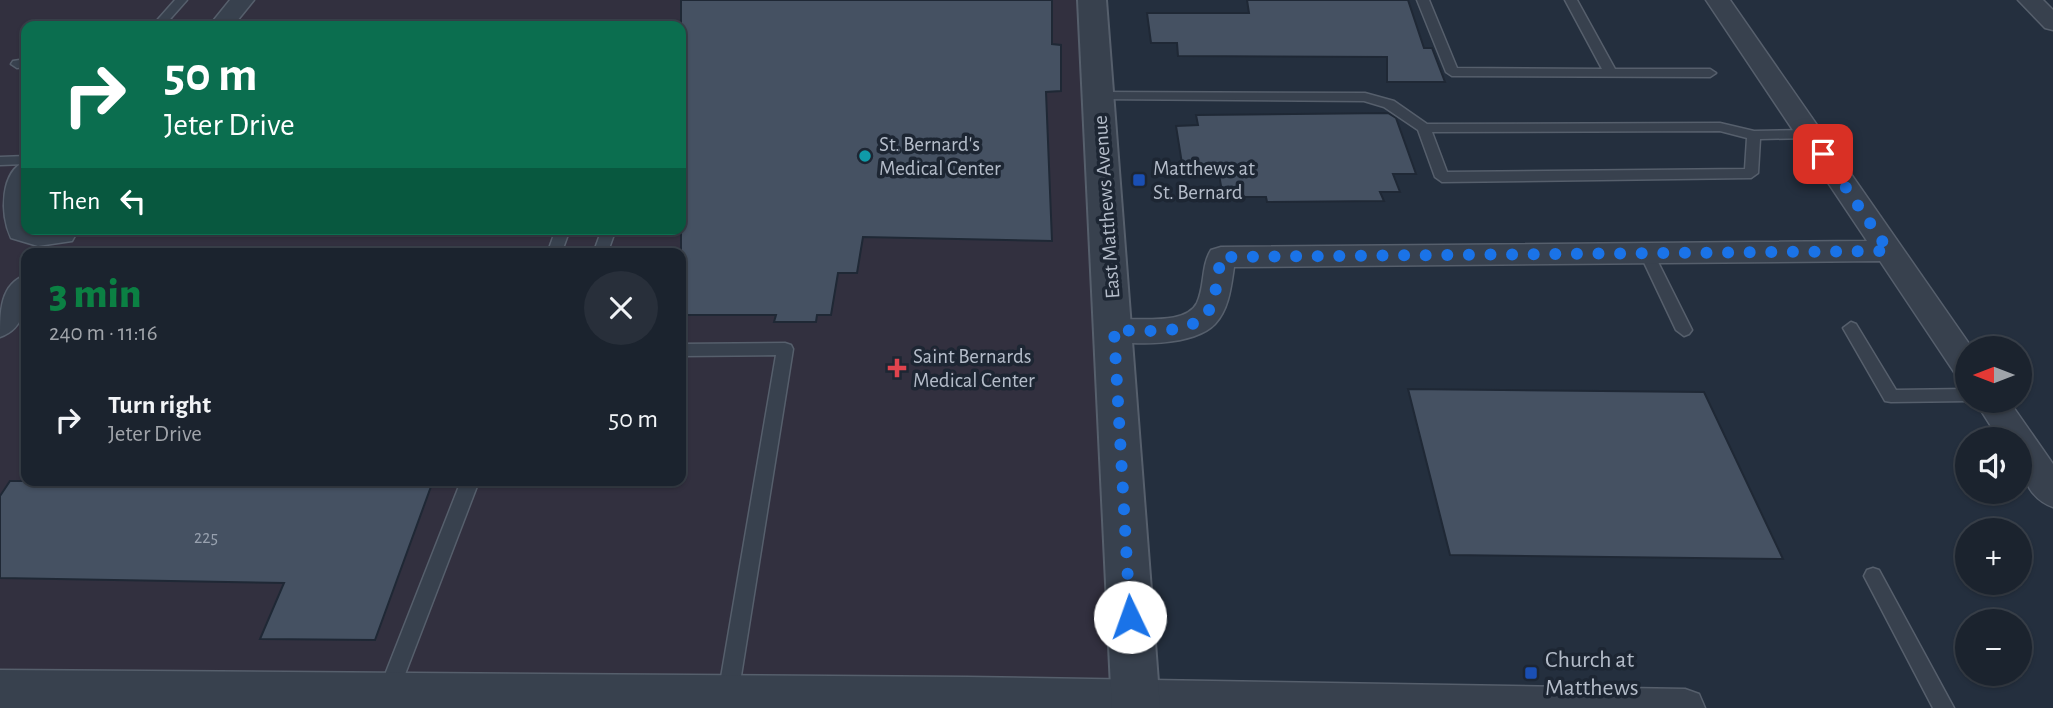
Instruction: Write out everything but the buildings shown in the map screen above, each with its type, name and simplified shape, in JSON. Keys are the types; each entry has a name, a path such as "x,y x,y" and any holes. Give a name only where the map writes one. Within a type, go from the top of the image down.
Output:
{"street":[{"path":"225,21 242,0"},
{"name":"East Matthews Avenue","path":"1091,0 1136,703"},
{"path":"1718,0 1955,348"},
{"path":"2030,0 2053,23"},
{"path":"13,183 9,208 21,231"},
{"path":"35,235 60,239"},
{"path":"1114,330 1178,329 1203,318 1211,306 1221,257 1889,251"},
{"path":"0,326 21,294"},
{"path":"2032,461 2053,492"},
{"path":"0,689 155,700 728,695 1136,703 1685,708"}],"lane":[{"path":"162,21 181,0"},
{"path":"1423,0 1452,72 1710,73"},
{"path":"1572,0 1611,72"},
{"path":"1099,96 1365,97 1389,104 1424,128 1720,127 1754,135 1810,134"},
{"path":"1424,128 1442,177 1751,173 1754,135"},
{"path":"0,161 21,160"},
{"path":"1647,254 1684,330"},
{"path":"1850,328 1891,396 1955,395"},
{"path":"686,350 785,349 728,695"},
{"path":"387,696 468,486"},
{"path":"1873,576 1944,708"}],"shaded area":[{"name":"Saint Bernards Medical Center","path":"0,0 1089,0 1136,698 0,687"}],"place":[{"name":"St. Bernard's Medical Center","path":"865,156"},
{"name":"Matthews at St. Bernard","path":"1139,180"},
{"name":"Saint Bernards Medical Center","path":"897,368"},
{"name":"Church at Matthews","path":"1531,673"}],"route":[{"path":"1130,617 1114,330 1178,329 1203,318 1211,306 1221,257 1889,251 1823,154"}]}
